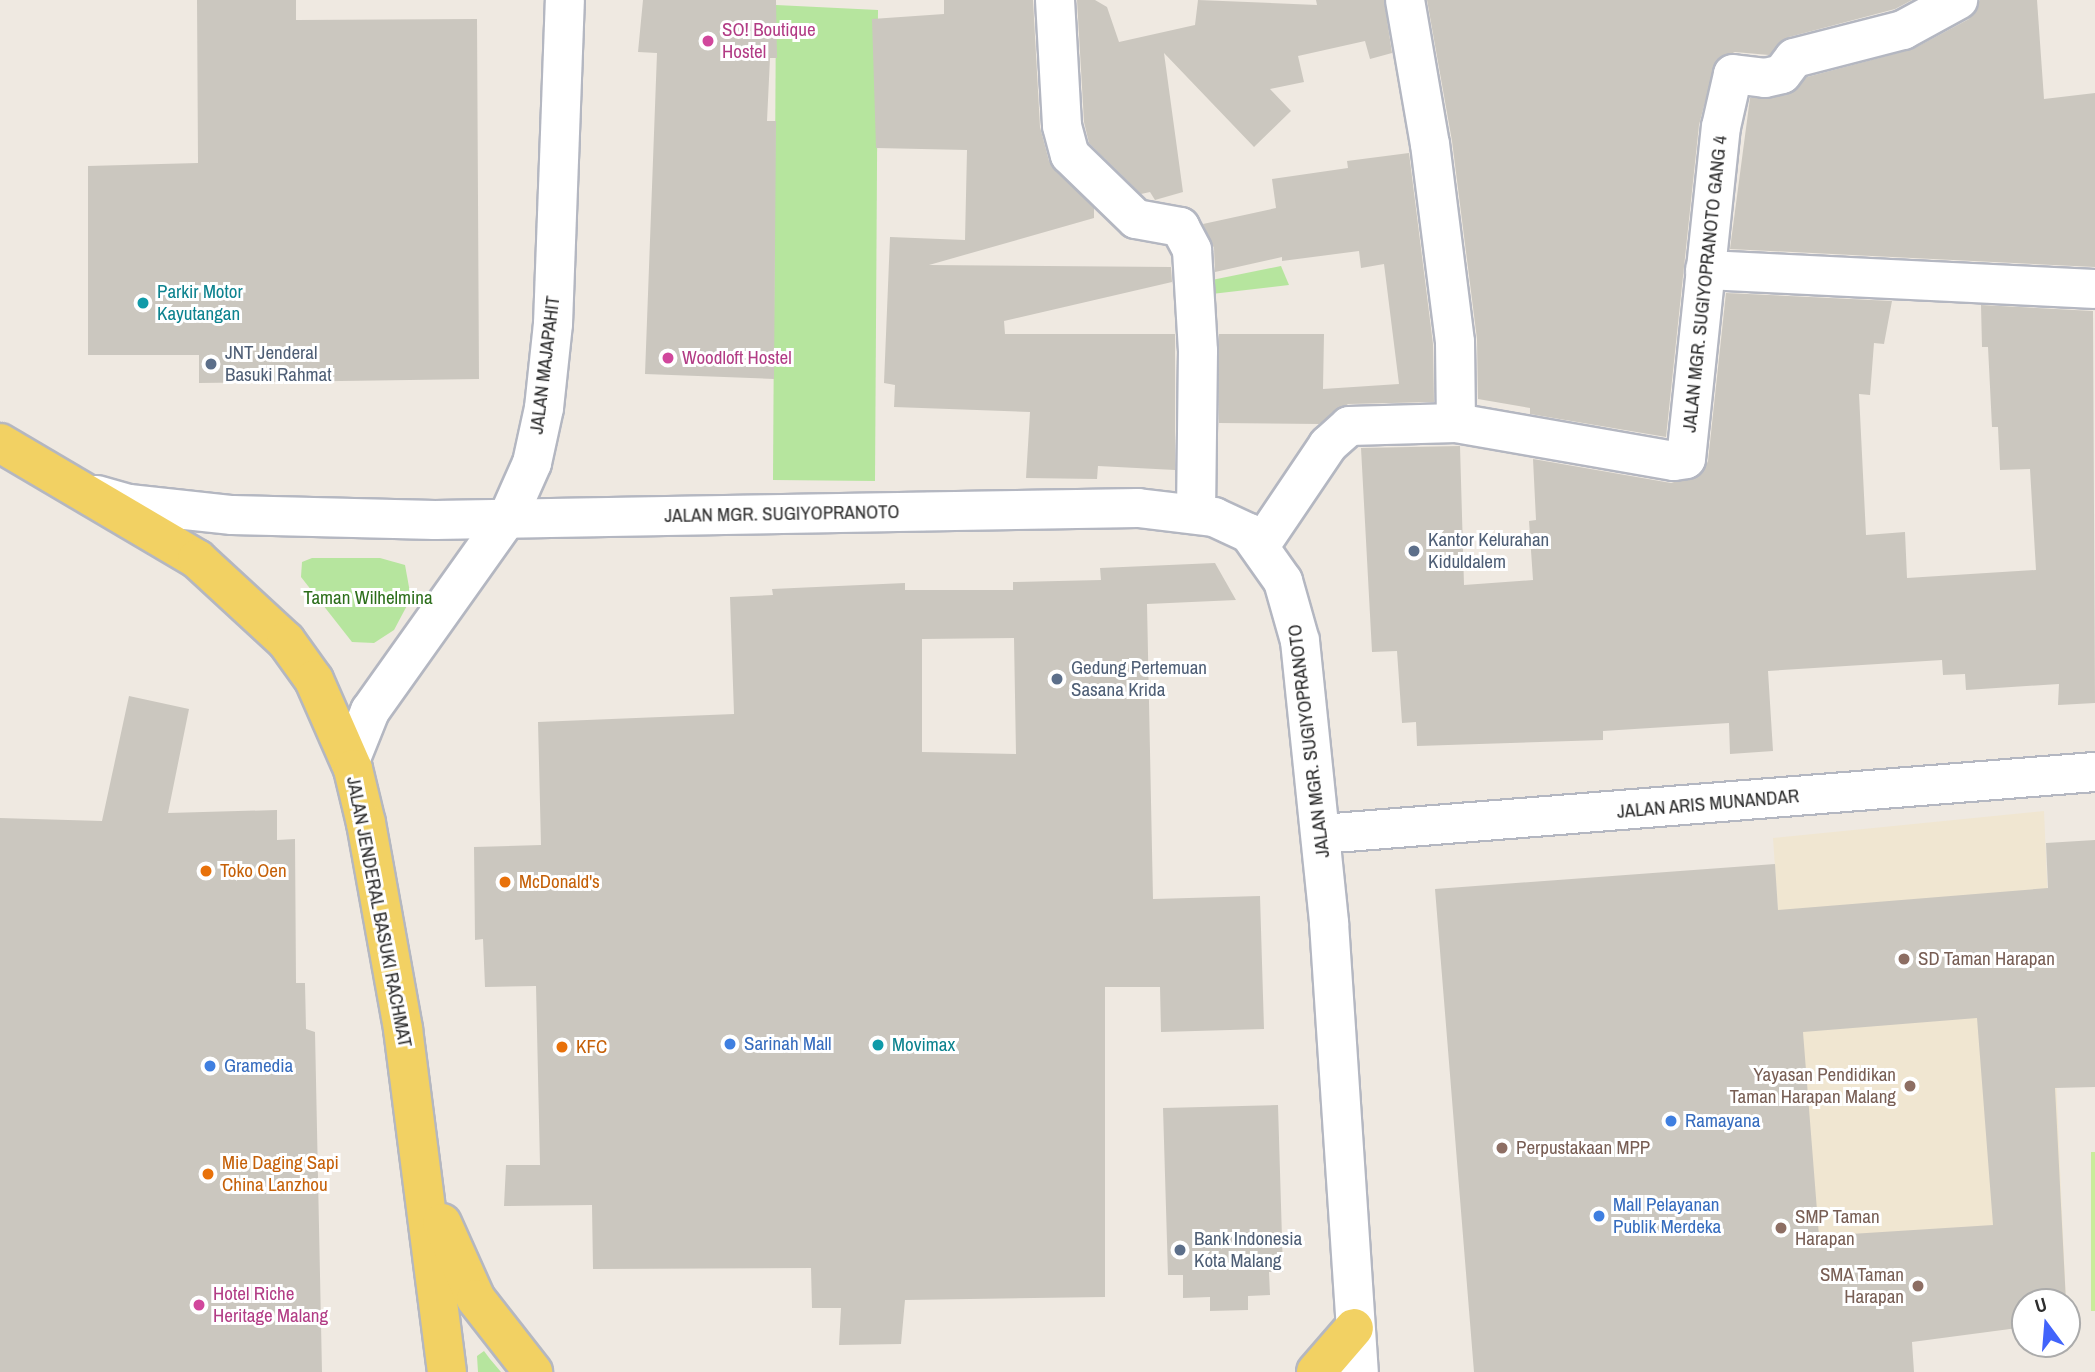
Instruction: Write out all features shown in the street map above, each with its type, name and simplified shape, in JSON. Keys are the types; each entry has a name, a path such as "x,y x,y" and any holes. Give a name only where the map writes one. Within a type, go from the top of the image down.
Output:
{"main road":[{"name":"JALAN JENDERAL BASUKI RACHMAT","path":"0,443 197,559 286,641 314,680 349,761 366,823 403,1029 447,1372"},
{"path":"420,1157 457,1264 476,1298 533,1372"},
{"path":"1316,1372 1354,1328"}],"street":[{"name":"JALAN MAJAPAHIT","path":"349,761 370,711 508,517 532,463 544,408 553,324 565,0"},
{"path":"1055,0 1062,126 1070,155 1136,219 1180,227 1192,250 1198,351 1196,514"},
{"path":"1405,0 1430,144 1455,342 1456,423"},
{"name":"JALAN MGR. SUGIYOPRANOTO GANG 4","path":"1261,546 1328,446 1349,426 1456,423 1674,461 1686,459 1721,127 1733,74 1765,78 1782,74 1794,58 1903,30 1958,0"},
{"path":"1705,270 2095,289"},
{"name":"JALAN JENDERAL BASUKI RACHMAT","path":"78,489 129,504 232,514 508,517"},
{"name":"JALAN MGR. SUGIYOPRANOTO","path":"508,517 1138,508 1214,517 1249,533 1261,546 1283,581 1300,641 1322,834 1359,1372"},
{"name":"JALAN ARIS MUNANDAR","path":"1322,834 2095,772"}],"shaded area":[{"name":"Yayasan Pendidikan Taman Harapan Malang","path":"2044,811 2065,1288 2011,1288 2011,1329 1748,1361 1790,1084 1773,838"}],"green space":[{"path":"776,5 878,10 875,481 773,480"},
{"path":"1281,266 1289,285 1203,295 1202,282"},
{"name":"Taman Wilhelmina","path":"312,558 380,558 405,565 411,598 394,630 374,643 352,642 301,577 302,562"},
{"path":"2091,1152 2095,1152 2095,1311 2091,1311"},
{"path":"484,1351 501,1372 478,1372 477,1356"}],"building":[{"path":"197,0 296,0 296,20 477,19 479,379 199,383 199,355 88,355 88,166 198,163"},
{"path":"643,0 776,0 777,58 770,58 767,121 776,121 774,379 645,374 657,53 638,52"},
{"path":"944,0 1033,0 1040,127 1049,161 1094,208 1094,218 929,265 1171,267 1172,282 1004,321 1005,334 1175,334 1175,470 1098,466 1097,479 1026,478 1030,412 894,407 895,385 884,383 890,237 965,240 967,150 876,148 872,19 944,14"},
{"path":"1077,0 1095,0 1107,7 1119,42 1195,25 1198,0 1317,5 1316,0 1384,0 1392,53 1370,59 1365,41 1298,56 1304,82 1270,89 1291,111 1254,147 1164,53 1183,192 1155,200 1150,192 1141,194 1089,143 1084,122"},
{"path":"1427,0 1912,0 1895,9 1789,37 1769,55 1735,52 1716,60 1699,125 1666,437 1530,414 1530,408 1478,399 1477,339 1452,141"},
{"path":"1980,0 2037,0 2044,99 2095,93 2095,267 1730,249 1750,98 1787,95 1807,77 1913,49 1969,19"},
{"path":"1409,153 1433,344 1434,402 1348,404 1319,424 1219,423 1219,334 1324,334 1323,389 1399,384 1384,264 1361,268 1359,251 1282,261 1282,257 1215,272 1214,248 1203,224 1276,208 1272,179 1348,168 1347,161"},
{"path":"1726,293 1892,301 1884,344 1874,343 1870,395 1859,394 1866,535 1905,532 1907,578 2036,570 2030,469 2000,470 1998,427 1992,427 1988,347 1982,347 1981,305 2093,311 2095,703 2058,705 2059,684 1966,690 1965,674 1943,675 1942,660 1768,671 1773,751 1730,754 1729,723 1603,731 1603,740 1417,746 1416,722 1402,723 1397,651 1372,652 1361,448 1460,446 1464,585 1533,580 1529,521 1536,520 1533,459 1671,483 1702,473 1708,461"},
{"path":"1215,563 1236,600 1147,604 1153,899 1260,896 1264,1029 1161,1032 1160,987 1105,987 1105,1297 905,1300 901,1344 839,1345 841,1308 812,1308 811,1268 593,1269 592,1205 504,1206 506,1165 540,1165 536,986 485,987 483,939 475,940 474,847 541,845 538,722 734,714 730,597 773,595 772,589 905,583 905,590 1013,590 1013,582 1101,580 1100,568","holes":["1014,638 1016,754 922,752 922,639"]},
{"path":"129,696 189,709 168,813 277,810 277,840 295,839 296,983 305,983 306,1029 315,1032 322,1372 0,1372 0,818 102,821"},
{"path":"2095,840 2095,1087 2055,1088 2065,1288 2011,1288 2011,1329 1912,1342 1914,1372 1474,1372 1435,889 1775,864 1778,910 2048,888 2046,843","holes":["1977,1018 1993,1225 1819,1236 1803,1032"]},
{"path":"1278,1105 1283,1272 1269,1272 1270,1295 1248,1296 1248,1310 1210,1311 1210,1297 1183,1298 1183,1275 1168,1275 1163,1108"}],"place":[{"name":"SO! Boutique Hostel","path":"708,41"},
{"name":"Parkir Motor Kayutangan","path":"143,303"},
{"name":"Woodloft Hostel","path":"668,358"},
{"name":"JNT Jenderal Basuki Rahmat","path":"211,364"},
{"name":"Kantor Kelurahan Kiduldalem","path":"1414,551"},
{"name":"Gedung Pertemuan Sasana Krida","path":"1057,679"},
{"name":"Toko Oen","path":"206,871"},
{"name":"McDonald's","path":"505,882"},
{"name":"SD Taman Harapan","path":"1904,959"},
{"name":"Sarinah Mall","path":"730,1044"},
{"name":"Movimax","path":"878,1045"},
{"name":"KFC","path":"562,1047"},
{"name":"Gramedia","path":"210,1066"},
{"name":"Yayasan Pendidikan Taman Harapan Malang","path":"1910,1086"},
{"name":"Ramayana","path":"1671,1121"},
{"name":"Perpustakaan MPP","path":"1502,1148"},
{"name":"Mie Daging Sapi China Lanzhou","path":"208,1174"},
{"name":"Mall Pelayanan Publik Merdeka","path":"1599,1216"},
{"name":"SMP Taman Harapan","path":"1781,1228"},
{"name":"Bank Indonesia Kota Malang","path":"1180,1250"},
{"name":"SMA Taman Harapan","path":"1918,1286"},
{"name":"Hotel Riche Heritage Malang","path":"199,1305"}]}
